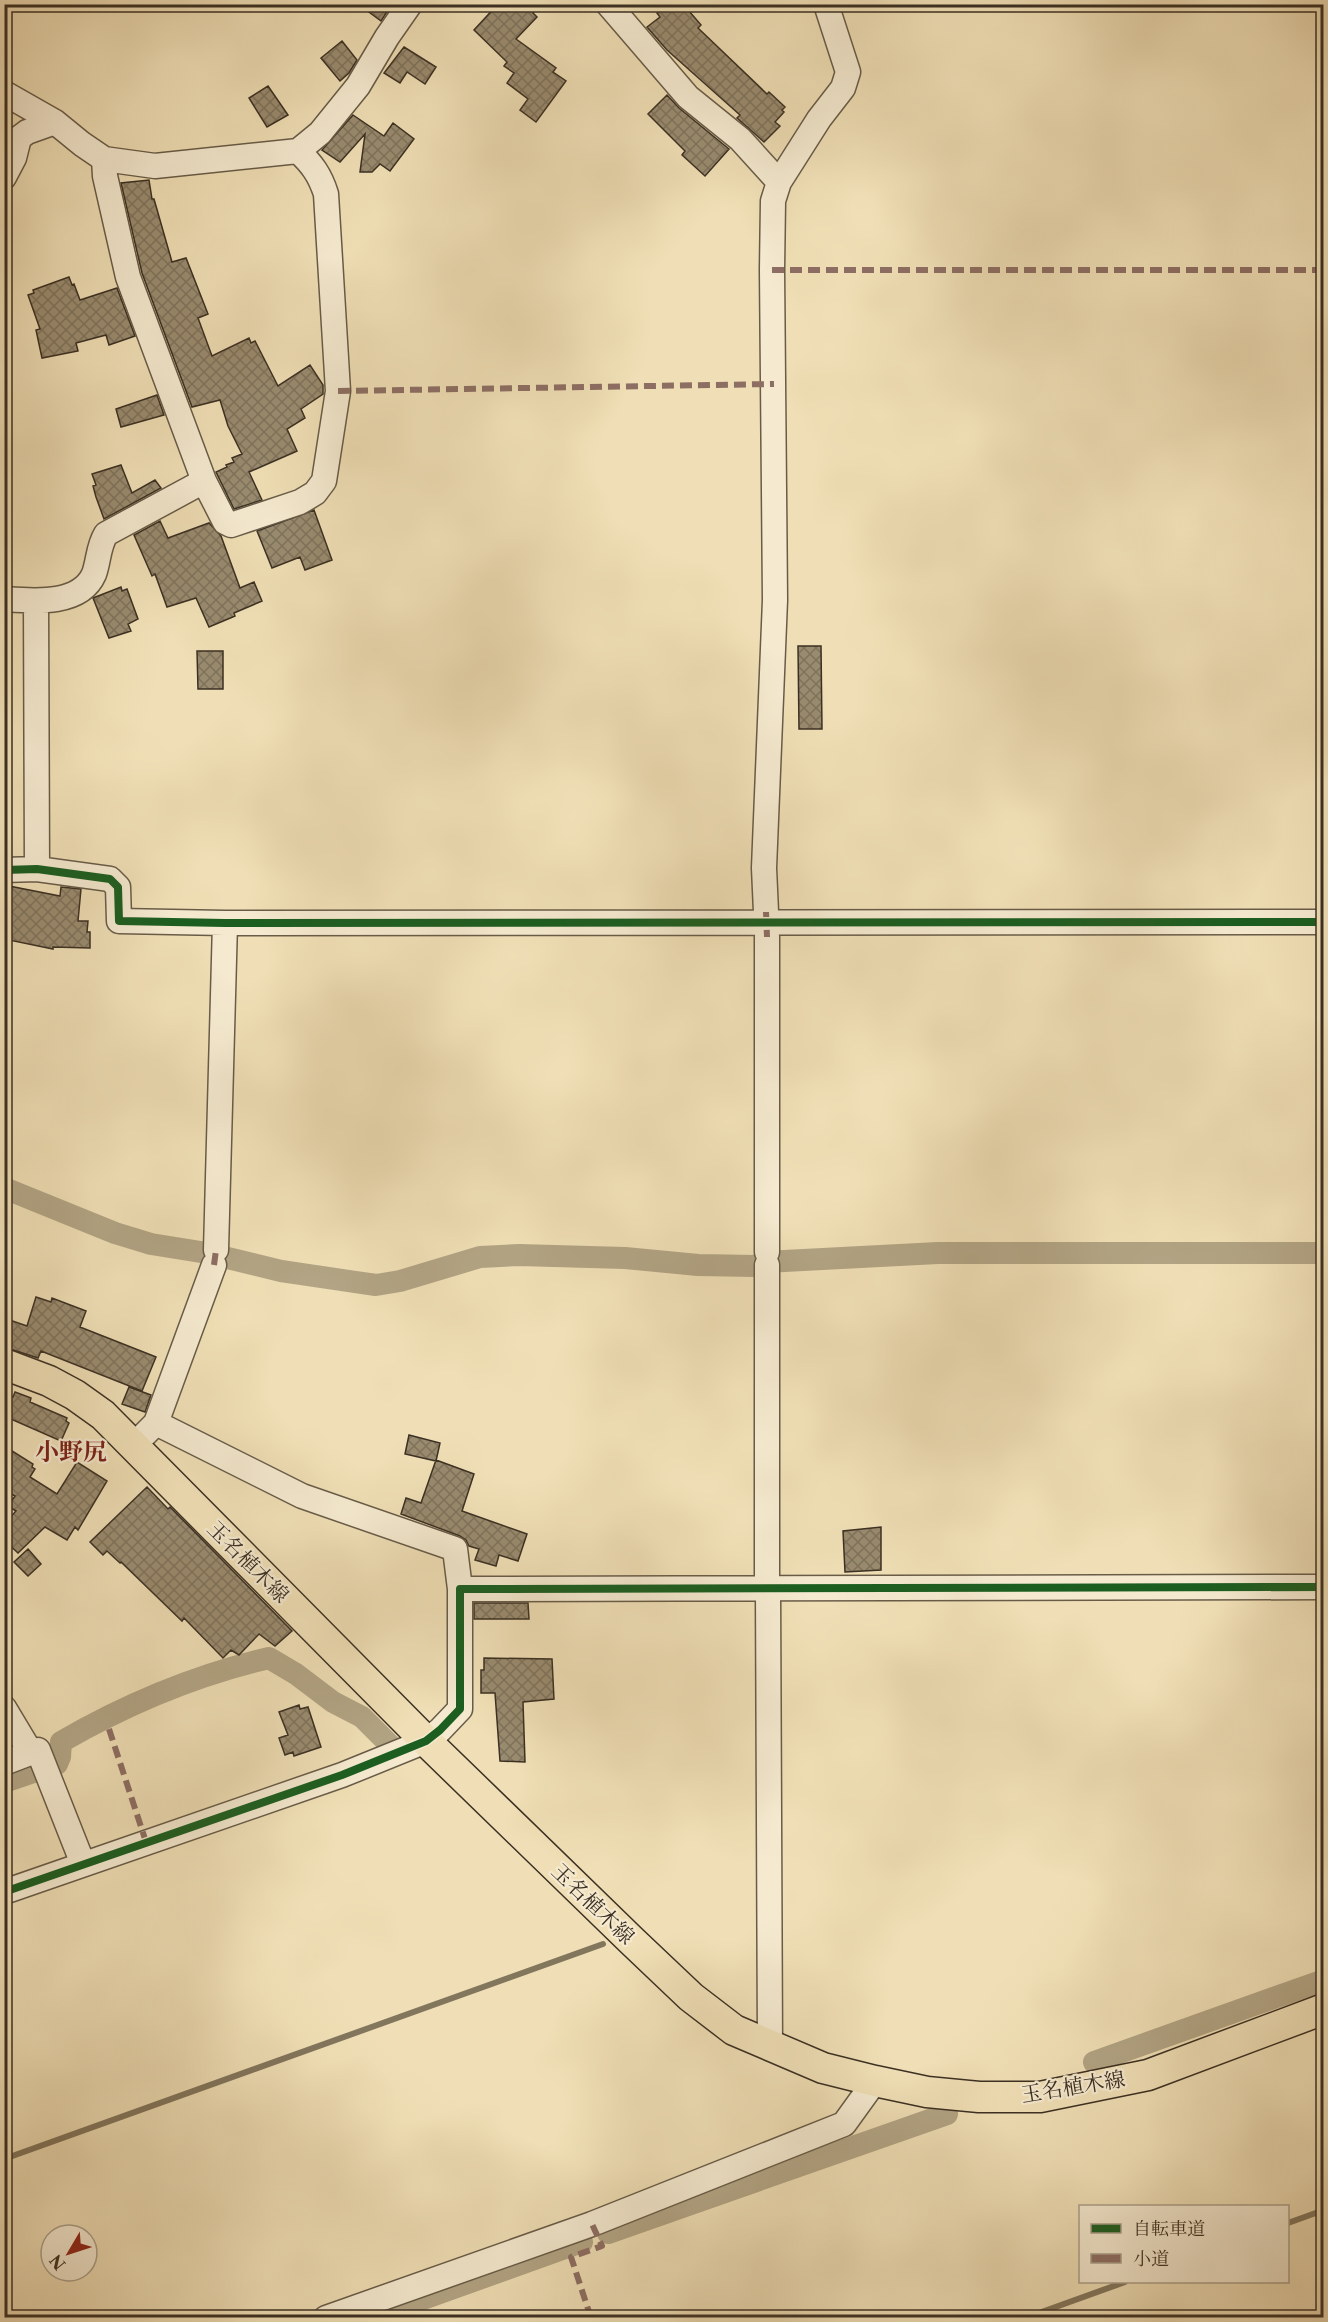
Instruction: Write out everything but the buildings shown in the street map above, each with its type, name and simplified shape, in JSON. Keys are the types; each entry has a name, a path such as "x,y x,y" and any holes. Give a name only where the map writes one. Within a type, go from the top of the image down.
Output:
{"main road":[{"name":"玉名植木線","path":"4,1364 49,1381 75,1395 103,1415 426,1741 691,1996 734,2030 823,2068 875,2081 927,2092 979,2097 1040,2097 1148,2075 1323,2009"}],"street":[{"path":"4,93 55,122 104,159 155,166 298,151 320,133 358,86 410,4"},
{"path":"609,4 688,97 740,139 779,182"},
{"path":"766,912 764,868 776,600 773,201 779,182 819,119 843,88 848,72 826,4"},
{"path":"4,177 14,158 19,138 27,132 55,122"},
{"path":"104,159 105,176 128,277 204,481 225,522 231,525 300,502 315,494 324,481 338,391 326,194 322,179 312,164 298,151"},
{"path":"4,598 36,601 70,596 84,589 92,578 97,565 100,544 106,534 204,481"},
{"path":"36,601 37,869"},
{"path":"4,870 37,869 110,879 118,887 119,921 225,923 1323,922"},
{"path":"134,1446 156,1423 215,1258 225,923"},
{"path":"767,937 770,2046"},
{"path":"4,1892 331,1779 426,1741 460,1709 459,1588 455,1549 302,1496 156,1423"},
{"path":"459,1588 1323,1587"},
{"path":"4,1708 31,1753"},
{"path":"4,1763 38,1750 83,1864"},
{"path":"326,2318 592,2224 844,2124 875,2081"}],"waterway":[{"path":"4,1188 115,1233 151,1244 207,1253 281,1271 376,1285 400,1281 480,1257 519,1255 625,1258 698,1265 754,1266 765,1262 938,1253 1324,1253"},
{"path":"4,1782 57,1764 61,1742 110,1716 188,1682 269,1658 296,1674 333,1702 362,1717 392,1747"},
{"path":"4,2159 603,1944"},
{"path":"1094,2062 1324,1980"},
{"path":"608,2233 947,2114"},
{"path":"1289,2223 1324,2210"},
{"path":"370,2318 582,2242"},
{"path":"1025,2318 1122,2283"}],"marked path":[{"path":"772,270 1324,270"},
{"path":"338,391 774,384"},
{"path":"766,912 767,937"},
{"path":"214,1265 216,1250"},
{"path":"109,1729 146,1842"},
{"path":"591,2318 571,2257 602,2246 592,2224"}],"cycle path":[{"path":"4,870 37,869 110,879 118,887 119,921 225,923 1324,922"},
{"path":"4,1892 342,1775 426,1741 460,1709 460,1589 1324,1587"}],"district":[{"name":"小野尻","path":"71,1452"}]}
